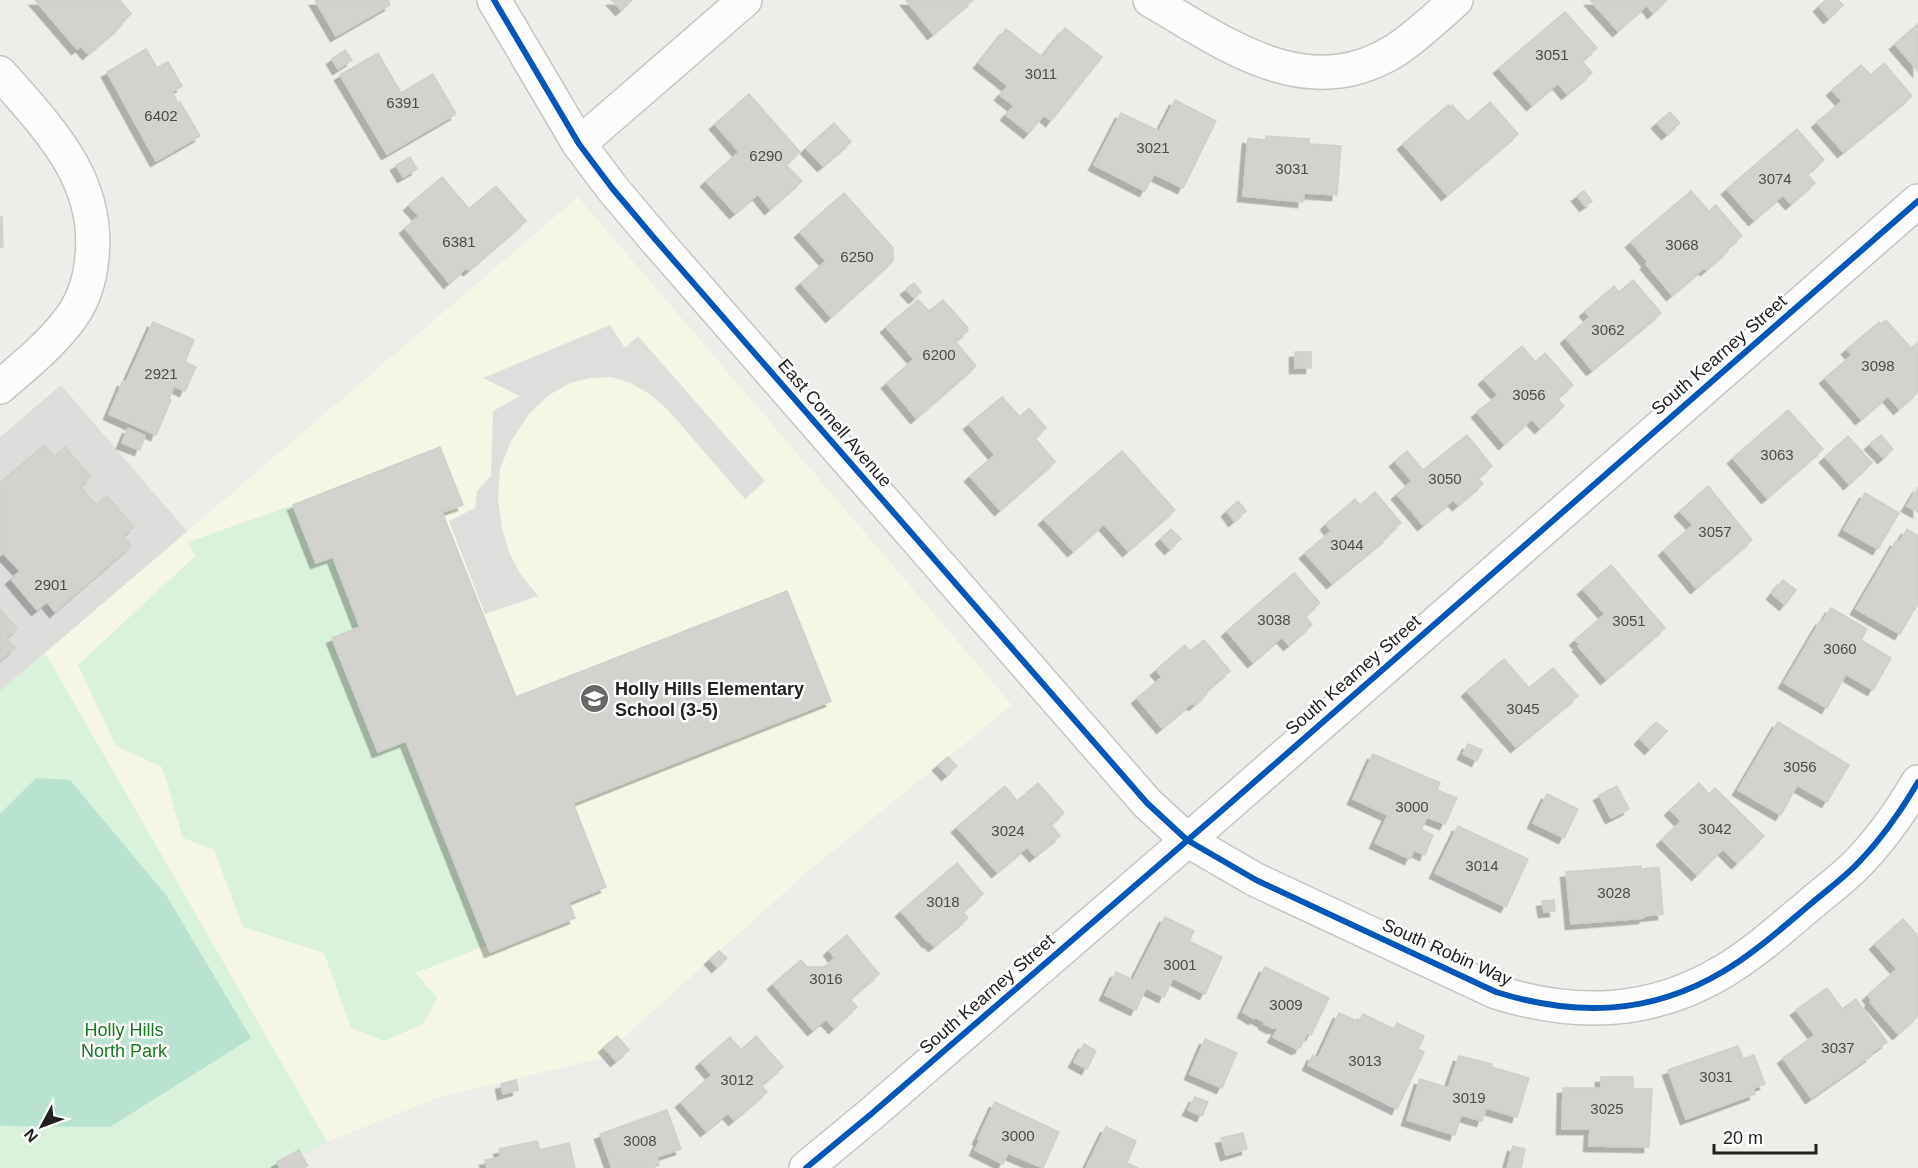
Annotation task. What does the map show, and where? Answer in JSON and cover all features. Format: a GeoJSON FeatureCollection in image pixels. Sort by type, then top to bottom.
{"type":"FeatureCollection","features":[{"type":"Feature","properties":{"kind":"street","name":"East Cornell Avenue"},"geometry":{"type":"LineString","coordinates":[[494,0],[579,144],[612,188],[1116,768],[1147,803],[1187,840]]}},
{"type":"Feature","properties":{"kind":"street"},"geometry":{"type":"LineString","coordinates":[[579,144],[744,0]]}},
{"type":"Feature","properties":{"kind":"street"},"geometry":{"type":"LineString","coordinates":[[1150,0],[1243,54],[1270,65],[1301,72],[1337,72],[1368,64],[1396,50],[1456,0]]}},
{"type":"Feature","properties":{"kind":"street"},"geometry":{"type":"LineString","coordinates":[[0,72],[65,151],[82,183],[92,214],[93,247],[90,277],[82,299],[68,323],[38,354],[0,387]]}},
{"type":"Feature","properties":{"kind":"street","name":"South Kearney Street"},"geometry":{"type":"LineString","coordinates":[[806,1168],[870,1115],[1916,206]]}},
{"type":"Feature","properties":{"kind":"street","name":"South Robin Way"},"geometry":{"type":"LineString","coordinates":[[1187,840],[1256,880],[1496,992],[1525,1001],[1561,1008],[1593,1009],[1642,1004],[1686,991],[1725,971],[1767,941],[1858,864],[1883,836],[1918,782]]}},
{"type":"Feature","properties":{"kind":"shaded area"},"geometry":{"type":"Polygon","coordinates":[[[578,197],[1012,705],[807,872],[601,1058],[437,1098],[327,1142],[45,653],[578,197]]]}},
{"type":"Feature","properties":{"kind":"shaded area"},"geometry":{"type":"Polygon","coordinates":[[[610,325],[625,348],[638,336],[765,481],[745,499],[668,410],[650,394],[630,383],[612,377],[590,378],[570,383],[549,395],[529,414],[511,441],[500,469],[498,498],[502,528],[509,552],[521,575],[538,596],[485,614],[449,521],[475,508],[477,491],[491,476],[493,411],[520,396],[483,378],[610,325]]]}},
{"type":"Feature","properties":{"kind":"shaded area"},"geometry":{"type":"Polygon","coordinates":[[[61,385],[191,536],[160,555],[0,691],[0,437],[61,385]]]}},
{"type":"Feature","properties":{"kind":"green space"},"geometry":{"type":"Polygon","coordinates":[[[293,505],[316,563],[333,557],[360,627],[332,638],[378,752],[406,741],[487,945],[416,973],[437,998],[423,1024],[384,1041],[351,1028],[324,953],[243,927],[214,850],[183,838],[162,767],[116,746],[78,665],[195,556],[188,542],[293,505]]]}},
{"type":"Feature","properties":{"kind":"green space","name":"Holly Hills North Park"},"geometry":{"type":"Polygon","coordinates":[[[45,653],[327,1142],[278,1168],[0,1168],[0,691],[45,653]]]}},
{"type":"Feature","properties":{"kind":"green space","name":"Holly Hills North Park"},"geometry":{"type":"Polygon","coordinates":[[[36,778],[70,780],[166,895],[251,1038],[110,1127],[0,1126],[0,814],[36,778]]]}},
{"type":"Feature","properties":{"kind":"building"},"geometry":{"type":"Polygon","coordinates":[[[35,0],[120,0],[131,14],[121,23],[122,25],[88,54],[81,46],[77,49],[35,0]]]}},
{"type":"Feature","properties":{"kind":"building"},"geometry":{"type":"Polygon","coordinates":[[[315,0],[388,0],[390,5],[336,36],[315,0]]]}},
{"type":"Feature","properties":{"kind":"building"},"geometry":{"type":"Polygon","coordinates":[[[612,0],[632,0],[621,10],[612,0]]]}},
{"type":"Feature","properties":{"kind":"building"},"geometry":{"type":"Polygon","coordinates":[[[906,0],[973,0],[933,34],[906,0]]]}},
{"type":"Feature","properties":{"kind":"building"},"geometry":{"type":"Polygon","coordinates":[[[1590,0],[1667,0],[1653,13],[1647,5],[1618,31],[1590,0]]]}},
{"type":"Feature","properties":{"kind":"building"},"geometry":{"type":"Polygon","coordinates":[[[1826,0],[1838,0],[1843,5],[1829,18],[1819,6],[1826,0]]]}},
{"type":"Feature","properties":{"kind":"building"},"geometry":{"type":"Polygon","coordinates":[[[1565,12],[1597,48],[1582,61],[1592,73],[1567,94],[1558,83],[1532,105],[1499,68],[1565,12]]]}},
{"type":"Feature","properties":{"kind":"building"},"geometry":{"type":"Polygon","coordinates":[[[1918,24],[1918,71],[1895,44],[1918,24]]]}},
{"type":"Feature","properties":{"kind":"building"},"geometry":{"type":"Polygon","coordinates":[[[1065,28],[1102,57],[1051,121],[1044,115],[1029,133],[1006,115],[1014,106],[1000,95],[1008,86],[979,63],[1006,29],[1042,57],[1065,28]]]}},
{"type":"Feature","properties":{"kind":"building"},"geometry":{"type":"Polygon","coordinates":[[[146,49],[157,68],[168,62],[182,86],[172,92],[200,136],[156,161],[107,72],[146,49]]]}},
{"type":"Feature","properties":{"kind":"building"},"geometry":{"type":"Polygon","coordinates":[[[345,50],[352,60],[338,69],[332,59],[345,50]]]}},
{"type":"Feature","properties":{"kind":"building"},"geometry":{"type":"Polygon","coordinates":[[[378,53],[401,93],[433,74],[456,114],[387,154],[340,75],[378,53]]]}},
{"type":"Feature","properties":{"kind":"building"},"geometry":{"type":"Polygon","coordinates":[[[1884,63],[1912,96],[1843,152],[1817,122],[1842,101],[1832,90],[1861,65],[1871,75],[1884,63]]]}},
{"type":"Feature","properties":{"kind":"building"},"geometry":{"type":"Polygon","coordinates":[[[749,94],[800,152],[786,165],[802,181],[770,209],[758,194],[735,213],[706,181],[739,152],[715,124],[749,94]]]}},
{"type":"Feature","properties":{"kind":"building"},"geometry":{"type":"Polygon","coordinates":[[[1175,100],[1216,121],[1183,188],[1154,174],[1145,191],[1094,165],[1121,113],[1159,131],[1175,100]]]}},
{"type":"Feature","properties":{"kind":"building"},"geometry":{"type":"Polygon","coordinates":[[[1490,102],[1518,134],[1447,195],[1403,144],[1448,105],[1450,107],[1452,105],[1468,122],[1490,102]]]}},
{"type":"Feature","properties":{"kind":"building"},"geometry":{"type":"Polygon","coordinates":[[[1670,112],[1680,123],[1667,134],[1657,123],[1670,112]]]}},
{"type":"Feature","properties":{"kind":"building"},"geometry":{"type":"Polygon","coordinates":[[[834,123],[851,142],[823,166],[806,148],[834,123]]]}},
{"type":"Feature","properties":{"kind":"building"},"geometry":{"type":"Polygon","coordinates":[[[1797,129],[1824,160],[1807,174],[1815,183],[1791,204],[1783,195],[1754,220],[1727,189],[1797,129]]]}},
{"type":"Feature","properties":{"kind":"building"},"geometry":{"type":"Polygon","coordinates":[[[1266,136],[1309,139],[1309,144],[1341,146],[1337,195],[1304,193],[1303,202],[1243,196],[1248,138],[1266,140],[1266,136]]]}},
{"type":"Feature","properties":{"kind":"building"},"geometry":{"type":"Polygon","coordinates":[[[410,157],[417,169],[403,177],[396,165],[410,157]]]}},
{"type":"Feature","properties":{"kind":"building"},"geometry":{"type":"Polygon","coordinates":[[[442,177],[469,209],[496,186],[526,221],[469,270],[466,268],[449,283],[405,228],[419,216],[409,205],[442,177]]]}},
{"type":"Feature","properties":{"kind":"building"},"geometry":{"type":"Polygon","coordinates":[[[1584,191],[1592,201],[1585,206],[1577,196],[1584,191]]]}},
{"type":"Feature","properties":{"kind":"building"},"geometry":{"type":"Polygon","coordinates":[[[1691,191],[1709,211],[1716,205],[1742,236],[1706,270],[1704,268],[1672,295],[1631,242],[1691,191]]]}},
{"type":"Feature","properties":{"kind":"building"},"geometry":{"type":"Polygon","coordinates":[[[844,193],[893,248],[893,261],[831,317],[801,283],[826,261],[800,232],[844,193]]]}},
{"type":"Feature","properties":{"kind":"building"},"geometry":{"type":"Polygon","coordinates":[[[0,217],[2,217],[3,247],[0,247],[0,217]]]}},
{"type":"Feature","properties":{"kind":"building"},"geometry":{"type":"Polygon","coordinates":[[[1633,280],[1661,313],[1592,370],[1566,338],[1590,317],[1585,311],[1614,286],[1619,292],[1633,280]]]}},
{"type":"Feature","properties":{"kind":"building"},"geometry":{"type":"Polygon","coordinates":[[[914,283],[921,292],[914,298],[906,289],[914,283]]]}},
{"type":"Feature","properties":{"kind":"building"},"geometry":{"type":"Polygon","coordinates":[[[918,300],[929,311],[943,300],[968,328],[966,329],[968,331],[955,341],[976,366],[916,418],[887,383],[914,359],[886,327],[918,300]]]}},
{"type":"Feature","properties":{"kind":"building"},"geometry":{"type":"Polygon","coordinates":[[[1886,320],[1911,348],[1918,342],[1918,392],[1899,409],[1888,396],[1861,419],[1825,378],[1852,355],[1847,349],[1879,322],[1881,324],[1886,320]]]}},
{"type":"Feature","properties":{"kind":"building"},"geometry":{"type":"Polygon","coordinates":[[[153,322],[194,340],[185,362],[196,367],[185,391],[174,386],[169,399],[171,400],[156,435],[109,414],[153,322]]]}},
{"type":"Feature","properties":{"kind":"building"},"geometry":{"type":"Polygon","coordinates":[[[1522,346],[1535,362],[1545,353],[1573,385],[1557,398],[1564,406],[1540,428],[1532,419],[1504,444],[1477,412],[1498,395],[1484,379],[1522,346]]]}},
{"type":"Feature","properties":{"kind":"building"},"geometry":{"type":"Polygon","coordinates":[[[1295,352],[1311,352],[1311,368],[1295,368],[1295,352]]]}},
{"type":"Feature","properties":{"kind":"building"},"geometry":{"type":"Polygon","coordinates":[[[1002,397],[1020,417],[1029,408],[1046,428],[1035,438],[1055,462],[1000,510],[970,476],[995,455],[969,424],[1002,397]]]}},
{"type":"Feature","properties":{"kind":"building"},"geometry":{"type":"Polygon","coordinates":[[[1788,410],[1823,449],[1767,498],[1733,458],[1788,410]]]}},
{"type":"Feature","properties":{"kind":"building"},"geometry":{"type":"Polygon","coordinates":[[[128,428],[145,436],[140,450],[122,443],[128,428]]]}},
{"type":"Feature","properties":{"kind":"building"},"geometry":{"type":"Polygon","coordinates":[[[1467,435],[1492,466],[1478,478],[1483,484],[1458,505],[1453,500],[1423,525],[1397,494],[1412,481],[1395,461],[1407,451],[1423,470],[1467,435]]]}},
{"type":"Feature","properties":{"kind":"building"},"geometry":{"type":"Polygon","coordinates":[[[1881,435],[1893,449],[1883,458],[1870,444],[1881,435]]]}},
{"type":"Feature","properties":{"kind":"building"},"geometry":{"type":"Polygon","coordinates":[[[1848,436],[1872,463],[1849,484],[1825,457],[1848,436]]]}},
{"type":"Feature","properties":{"kind":"building"},"geometry":{"type":"Polygon","coordinates":[[[44,445],[54,456],[65,447],[91,477],[80,486],[96,505],[107,496],[134,527],[123,536],[131,546],[55,612],[47,602],[37,610],[11,579],[20,571],[3,553],[0,556],[0,483],[44,445]]]}},
{"type":"Feature","properties":{"kind":"building","name":"Holly Hills Elementary School (3-5)"},"geometry":{"type":"Polygon","coordinates":[[[440,447],[463,505],[442,512],[516,697],[787,591],[831,701],[573,803],[606,887],[569,902],[575,918],[490,952],[406,741],[378,752],[332,638],[360,627],[333,557],[316,563],[293,505],[440,447]]]}},
{"type":"Feature","properties":{"kind":"building"},"geometry":{"type":"Polygon","coordinates":[[[1122,451],[1175,510],[1128,551],[1104,524],[1073,551],[1044,519],[1122,451]]]}},
{"type":"Feature","properties":{"kind":"building"},"geometry":{"type":"Polygon","coordinates":[[[1708,486],[1752,540],[1696,588],[1664,550],[1693,525],[1680,511],[1708,486]]]}},
{"type":"Feature","properties":{"kind":"building"},"geometry":{"type":"Polygon","coordinates":[[[1918,488],[1918,512],[1907,506],[1918,488]]]}},
{"type":"Feature","properties":{"kind":"building"},"geometry":{"type":"Polygon","coordinates":[[[1375,492],[1401,523],[1386,536],[1388,537],[1332,583],[1305,553],[1331,531],[1326,524],[1355,499],[1360,505],[1375,492]]]}},
{"type":"Feature","properties":{"kind":"building"},"geometry":{"type":"Polygon","coordinates":[[[1865,493],[1899,513],[1878,549],[1844,530],[1865,493]]]}},
{"type":"Feature","properties":{"kind":"building"},"geometry":{"type":"Polygon","coordinates":[[[1238,501],[1246,511],[1234,521],[1227,511],[1238,501]]]}},
{"type":"Feature","properties":{"kind":"building"},"geometry":{"type":"Polygon","coordinates":[[[1171,529],[1181,539],[1170,549],[1161,539],[1171,529]]]}},
{"type":"Feature","properties":{"kind":"building"},"geometry":{"type":"Polygon","coordinates":[[[1907,529],[1918,536],[1918,603],[1900,634],[1856,609],[1896,541],[1899,542],[1907,529]]]}},
{"type":"Feature","properties":{"kind":"building"},"geometry":{"type":"Polygon","coordinates":[[[1611,565],[1665,628],[1606,679],[1575,640],[1605,614],[1583,589],[1611,565]]]}},
{"type":"Feature","properties":{"kind":"building"},"geometry":{"type":"Polygon","coordinates":[[[1294,573],[1320,603],[1305,616],[1312,625],[1289,645],[1282,637],[1253,662],[1227,631],[1294,573]]]}},
{"type":"Feature","properties":{"kind":"building"},"geometry":{"type":"Polygon","coordinates":[[[1783,580],[1796,590],[1785,605],[1772,594],[1783,580]]]}},
{"type":"Feature","properties":{"kind":"building"},"geometry":{"type":"Polygon","coordinates":[[[1831,608],[1867,629],[1861,640],[1891,658],[1873,690],[1846,674],[1827,708],[1784,683],[1821,620],[1823,621],[1831,608]]]}},
{"type":"Feature","properties":{"kind":"building"},"geometry":{"type":"Polygon","coordinates":[[[0,609],[17,629],[6,638],[15,648],[0,660],[0,609]]]}},
{"type":"Feature","properties":{"kind":"building"},"geometry":{"type":"Polygon","coordinates":[[[1204,640],[1230,671],[1205,692],[1207,694],[1194,705],[1192,703],[1162,728],[1137,698],[1162,677],[1156,670],[1185,645],[1190,651],[1204,640]]]}},
{"type":"Feature","properties":{"kind":"building"},"geometry":{"type":"Polygon","coordinates":[[[1504,659],[1529,688],[1553,668],[1578,696],[1516,747],[1467,691],[1504,659]]]}},
{"type":"Feature","properties":{"kind":"building"},"geometry":{"type":"Polygon","coordinates":[[[1656,722],[1667,731],[1650,749],[1640,739],[1656,722]]]}},
{"type":"Feature","properties":{"kind":"building"},"geometry":{"type":"Polygon","coordinates":[[[1778,722],[1849,765],[1827,802],[1797,785],[1781,815],[1738,790],[1778,722]]]}},
{"type":"Feature","properties":{"kind":"building"},"geometry":{"type":"Polygon","coordinates":[[[1468,744],[1482,750],[1477,761],[1463,754],[1468,744]]]}},
{"type":"Feature","properties":{"kind":"building"},"geometry":{"type":"Polygon","coordinates":[[[1373,754],[1440,783],[1437,790],[1457,798],[1445,824],[1427,817],[1421,830],[1433,835],[1425,855],[1414,850],[1410,859],[1375,843],[1388,815],[1353,799],[1373,754]]]}},
{"type":"Feature","properties":{"kind":"building"},"geometry":{"type":"Polygon","coordinates":[[[948,757],[957,766],[947,775],[938,765],[948,757]]]}},
{"type":"Feature","properties":{"kind":"building"},"geometry":{"type":"Polygon","coordinates":[[[1038,783],[1064,813],[1051,825],[1060,836],[1035,856],[1027,847],[997,872],[957,827],[1005,786],[1017,801],[1038,783]]]}},
{"type":"Feature","properties":{"kind":"building"},"geometry":{"type":"Polygon","coordinates":[[[1699,783],[1709,794],[1715,788],[1764,836],[1737,863],[1723,849],[1697,875],[1662,840],[1681,821],[1670,810],[1699,783]]]}},
{"type":"Feature","properties":{"kind":"building"},"geometry":{"type":"Polygon","coordinates":[[[1617,786],[1629,809],[1611,818],[1599,795],[1617,786]]]}},
{"type":"Feature","properties":{"kind":"building"},"geometry":{"type":"Polygon","coordinates":[[[1547,794],[1578,809],[1564,838],[1533,823],[1547,794]]]}},
{"type":"Feature","properties":{"kind":"building"},"geometry":{"type":"Polygon","coordinates":[[[1458,826],[1528,859],[1506,907],[1435,873],[1458,826]]]}},
{"type":"Feature","properties":{"kind":"building"},"geometry":{"type":"Polygon","coordinates":[[[957,863],[983,894],[963,912],[968,918],[934,946],[901,911],[957,863]]]}},
{"type":"Feature","properties":{"kind":"building"},"geometry":{"type":"Polygon","coordinates":[[[1641,866],[1641,869],[1659,867],[1663,914],[1644,916],[1644,918],[1571,924],[1566,872],[1641,866]]]}},
{"type":"Feature","properties":{"kind":"building"},"geometry":{"type":"Polygon","coordinates":[[[1554,900],[1555,911],[1544,912],[1542,901],[1554,900]]]}},
{"type":"Feature","properties":{"kind":"building"},"geometry":{"type":"Polygon","coordinates":[[[1165,917],[1194,931],[1189,941],[1222,957],[1205,994],[1173,978],[1164,997],[1146,988],[1136,1010],[1105,995],[1116,972],[1133,980],[1165,917]]]}},
{"type":"Feature","properties":{"kind":"building"},"geometry":{"type":"Polygon","coordinates":[[[1903,919],[1918,936],[1918,1016],[1898,1034],[1870,1002],[1872,1000],[1868,995],[1897,969],[1875,944],[1903,919]]]}},
{"type":"Feature","properties":{"kind":"building"},"geometry":{"type":"Polygon","coordinates":[[[847,935],[879,974],[850,999],[857,1007],[834,1028],[826,1019],[813,1030],[773,984],[801,960],[807,967],[824,967],[835,958],[829,950],[847,935]]]}},
{"type":"Feature","properties":{"kind":"building"},"geometry":{"type":"Polygon","coordinates":[[[719,951],[727,958],[717,967],[710,959],[719,951]]]}},
{"type":"Feature","properties":{"kind":"building"},"geometry":{"type":"Polygon","coordinates":[[[1265,967],[1329,998],[1311,1035],[1307,1033],[1300,1048],[1297,1049],[1273,1037],[1278,1029],[1243,1012],[1265,967]]]}},
{"type":"Feature","properties":{"kind":"building"},"geometry":{"type":"Polygon","coordinates":[[[1827,988],[1842,1009],[1856,999],[1887,1042],[1811,1098],[1783,1058],[1815,1035],[1796,1010],[1827,988]]]}},
{"type":"Feature","properties":{"kind":"building"},"geometry":{"type":"Polygon","coordinates":[[[1339,1013],[1359,1022],[1363,1014],[1394,1029],[1397,1023],[1424,1036],[1418,1049],[1424,1052],[1397,1109],[1308,1065],[1313,1055],[1318,1058],[1339,1013]]]}},
{"type":"Feature","properties":{"kind":"building"},"geometry":{"type":"Polygon","coordinates":[[[617,1036],[629,1050],[616,1061],[604,1047],[617,1036]]]}},
{"type":"Feature","properties":{"kind":"building"},"geometry":{"type":"Polygon","coordinates":[[[756,1036],[783,1067],[761,1085],[767,1092],[734,1120],[728,1113],[706,1131],[681,1102],[712,1075],[701,1062],[730,1037],[741,1050],[756,1036]]]}},
{"type":"Feature","properties":{"kind":"building"},"geometry":{"type":"Polygon","coordinates":[[[1205,1039],[1237,1053],[1222,1088],[1190,1074],[1205,1039]]]}},
{"type":"Feature","properties":{"kind":"building"},"geometry":{"type":"Polygon","coordinates":[[[1084,1044],[1096,1051],[1087,1069],[1074,1062],[1084,1044]]]}},
{"type":"Feature","properties":{"kind":"building"},"geometry":{"type":"Polygon","coordinates":[[[1738,1046],[1743,1059],[1754,1055],[1765,1084],[1753,1088],[1755,1094],[1686,1119],[1668,1070],[1738,1046]]]}},
{"type":"Feature","properties":{"kind":"building"},"geometry":{"type":"Polygon","coordinates":[[[1459,1056],[1492,1064],[1491,1067],[1529,1078],[1517,1117],[1486,1108],[1482,1121],[1461,1115],[1455,1135],[1407,1120],[1420,1079],[1448,1088],[1459,1056]]]}},
{"type":"Feature","properties":{"kind":"building"},"geometry":{"type":"Polygon","coordinates":[[[1601,1077],[1633,1077],[1633,1089],[1652,1089],[1649,1147],[1589,1146],[1590,1129],[1562,1129],[1563,1088],[1601,1088],[1601,1077]]]}},
{"type":"Feature","properties":{"kind":"building"},"geometry":{"type":"Polygon","coordinates":[[[516,1080],[518,1090],[503,1094],[501,1084],[516,1080]]]}},
{"type":"Feature","properties":{"kind":"building"},"geometry":{"type":"Polygon","coordinates":[[[1195,1097],[1208,1102],[1202,1116],[1188,1110],[1195,1097]]]}},
{"type":"Feature","properties":{"kind":"building"},"geometry":{"type":"Polygon","coordinates":[[[995,1102],[1059,1132],[1043,1168],[1008,1153],[1003,1164],[975,1150],[995,1102]]]}},
{"type":"Feature","properties":{"kind":"building"},"geometry":{"type":"Polygon","coordinates":[[[667,1110],[681,1149],[657,1157],[659,1165],[652,1168],[612,1168],[600,1134],[667,1110]]]}},
{"type":"Feature","properties":{"kind":"building"},"geometry":{"type":"Polygon","coordinates":[[[1106,1127],[1136,1141],[1127,1163],[1138,1168],[1086,1168],[1106,1127]]]}},
{"type":"Feature","properties":{"kind":"building"},"geometry":{"type":"Polygon","coordinates":[[[1243,1133],[1247,1149],[1226,1155],[1221,1138],[1243,1133]]]}},
{"type":"Feature","properties":{"kind":"building"},"geometry":{"type":"Polygon","coordinates":[[[537,1141],[540,1150],[569,1143],[575,1168],[487,1168],[485,1160],[501,1157],[499,1149],[537,1141]]]}},
{"type":"Feature","properties":{"kind":"building"},"geometry":{"type":"Polygon","coordinates":[[[1513,1146],[1525,1149],[1521,1168],[1507,1168],[1513,1146]]]}},
{"type":"Feature","properties":{"kind":"building"},"geometry":{"type":"Polygon","coordinates":[[[299,1150],[308,1166],[280,1168],[277,1162],[299,1150]]]}},
{"type":"Feature","properties":{"kind":"cycle path"},"geometry":{"type":"LineString","coordinates":[[494,0],[579,144],[655,239],[1147,803],[1187,840],[1256,880],[1496,992],[1526,1000],[1584,1008],[1641,1004],[1697,986],[1735,964],[1767,941],[1859,862],[1891,824],[1918,782]]}},
{"type":"Feature","properties":{"kind":"cycle path"},"geometry":{"type":"LineString","coordinates":[[806,1168],[1219,813],[1918,201]]}},
{"type":"Feature","properties":{"kind":"place","name":"Holly Hills Elementary School (3-5)"},"geometry":{"type":"Point","coordinates":[594,699]}}]}
